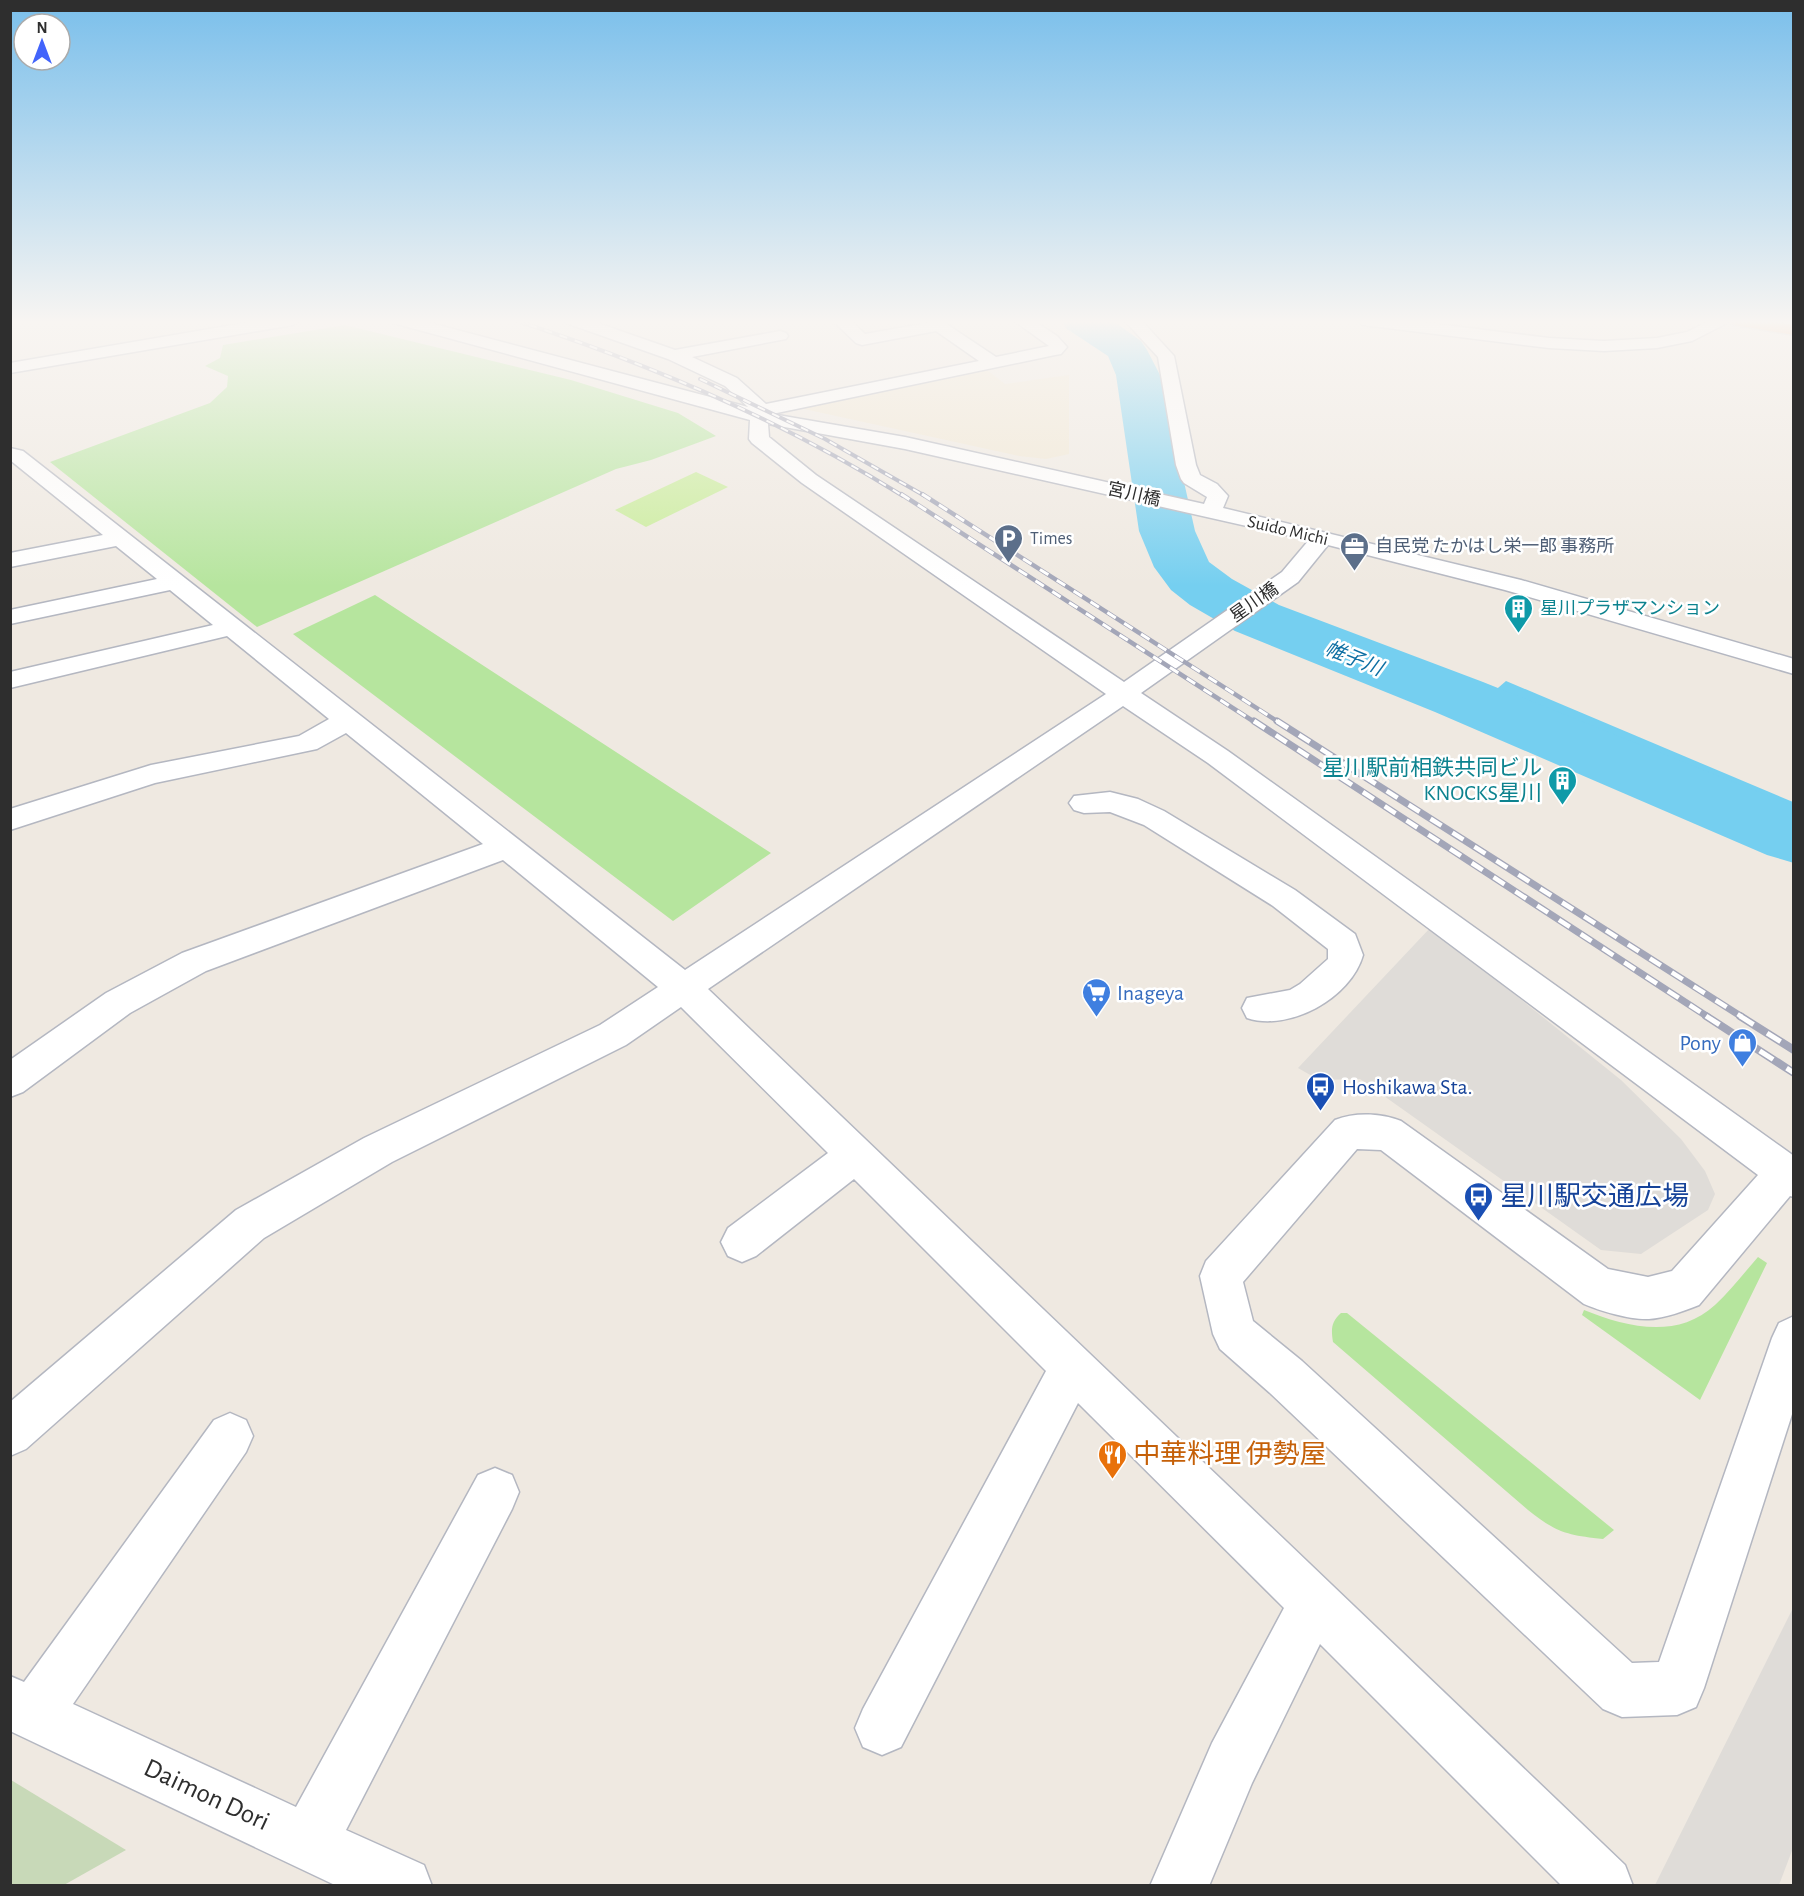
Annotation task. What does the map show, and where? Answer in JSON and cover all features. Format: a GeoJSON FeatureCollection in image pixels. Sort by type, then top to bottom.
{"type":"FeatureCollection","features":[{"type":"Feature","properties":{"kind":"street"},"geometry":{"type":"LineString","coordinates":[[736,408],[761,413],[781,408]]}},
{"type":"Feature","properties":{"kind":"street"},"geometry":{"type":"LineString","coordinates":[[757,408],[761,413],[759,439],[809,479],[1218,757],[1789,1176],[1684,1290],[1648,1298],[1599,1289],[1388,1133],[1348,1132],[1221,1276],[1235,1334],[1286,1377],[1622,1689],[1677,1688],[1794,1338]]}},
{"type":"Feature","properties":{"kind":"street"},"geometry":{"type":"LineString","coordinates":[[1176,408],[1186,465],[1191,479],[1210,488],[1218,496],[1205,511]]}},
{"type":"Feature","properties":{"kind":"street","name":"宮川橋"},"geometry":{"type":"LineString","coordinates":[[761,413],[1205,511]]}},
{"type":"Feature","properties":{"kind":"street"},"geometry":{"type":"LineString","coordinates":[[10,454],[16,454],[685,989],[1604,1886]]}},
{"type":"Feature","properties":{"kind":"street","name":"Suido Michi"},"geometry":{"type":"LineString","coordinates":[[1205,511],[1323,537],[1513,585],[1794,667]]}},
{"type":"Feature","properties":{"kind":"street","name":"星川橋"},"geometry":{"type":"LineString","coordinates":[[10,1433],[250,1224],[378,1150],[613,1035],[685,989],[1123,694],[1290,577],[1323,537]]}},
{"type":"Feature","properties":{"kind":"street"},"geometry":{"type":"LineString","coordinates":[[10,560],[121,538]]}},
{"type":"Feature","properties":{"kind":"street"},"geometry":{"type":"LineString","coordinates":[[10,617],[175,582]]}},
{"type":"Feature","properties":{"kind":"street"},"geometry":{"type":"LineString","coordinates":[[10,680],[244,637]]}},
{"type":"Feature","properties":{"kind":"street"},"geometry":{"type":"LineString","coordinates":[[10,820],[152,774],[307,743],[349,720]]}},
{"type":"Feature","properties":{"kind":"street"},"geometry":{"type":"LineString","coordinates":[[1084,803],[1110,802],[1128,806],[1154,818],[1284,898],[1343,943],[1346,955],[1343,966],[1312,994],[1296,1003],[1259,1008]]}},
{"type":"Feature","properties":{"kind":"street"},"geometry":{"type":"LineString","coordinates":[[10,1080],[118,1003],[194,962],[507,847]]}},
{"type":"Feature","properties":{"kind":"street"},"geometry":{"type":"LineString","coordinates":[[742,1242],[855,1155]]}},
{"type":"Feature","properties":{"kind":"street"},"geometry":{"type":"LineString","coordinates":[[882,1728],[1073,1367]]}},
{"type":"Feature","properties":{"kind":"street"},"geometry":{"type":"LineString","coordinates":[[22,1709],[230,1436]]}},
{"type":"Feature","properties":{"kind":"street"},"geometry":{"type":"LineString","coordinates":[[309,1841],[495,1492]]}},
{"type":"Feature","properties":{"kind":"street"},"geometry":{"type":"LineString","coordinates":[[1179,1886],[1232,1763],[1314,1602]]}},
{"type":"Feature","properties":{"kind":"street","name":"Daimon Dori"},"geometry":{"type":"LineString","coordinates":[[22,1709],[403,1886]]}},
{"type":"Feature","properties":{"kind":"shaded area"},"geometry":{"type":"Polygon","coordinates":[[[802,408],[1069,408],[1069,454],[1046,459],[1019,456],[802,408]]]}},
{"type":"Feature","properties":{"kind":"shaded area"},"geometry":{"type":"Polygon","coordinates":[[[1431,927],[1621,1080],[1681,1139],[1705,1171],[1715,1194],[1708,1210],[1641,1254],[1601,1250],[1360,1079],[1319,1080],[1298,1068],[1431,927]]]}},
{"type":"Feature","properties":{"kind":"shaded area"},"geometry":{"type":"Polygon","coordinates":[[[1793,1608],[1793,1848],[1779,1885],[1655,1885],[1793,1608]]]}},
{"type":"Feature","properties":{"kind":"green space"},"geometry":{"type":"Polygon","coordinates":[[[195,408],[663,408],[678,413],[716,436],[651,460],[616,469],[257,627],[50,462],[195,408]]]}},
{"type":"Feature","properties":{"kind":"green space"},"geometry":{"type":"Polygon","coordinates":[[[696,472],[728,487],[646,527],[615,510],[696,472]]]}},
{"type":"Feature","properties":{"kind":"green space"},"geometry":{"type":"Polygon","coordinates":[[[375,595],[771,853],[673,921],[293,634],[375,595]]]}},
{"type":"Feature","properties":{"kind":"green space"},"geometry":{"type":"Polygon","coordinates":[[[1758,1257],[1767,1263],[1700,1400],[1582,1315],[1584,1310],[1617,1321],[1651,1327],[1684,1323],[1700,1316],[1715,1305],[1758,1257]]]}},
{"type":"Feature","properties":{"kind":"green space"},"geometry":{"type":"Polygon","coordinates":[[[1341,1313],[1347,1313],[1614,1530],[1603,1539],[1571,1534],[1547,1524],[1528,1510],[1333,1342],[1332,1326],[1341,1313]]]}},
{"type":"Feature","properties":{"kind":"green space"},"geometry":{"type":"Polygon","coordinates":[[[11,1780],[126,1850],[64,1885],[11,1885],[11,1780]]]}},
{"type":"Feature","properties":{"kind":"water"},"geometry":{"type":"Polygon","coordinates":[[[1506,681],[1793,802],[1793,857],[1469,713],[1506,681]]]}},
{"type":"Feature","properties":{"kind":"waterway","name":"帷子川"},"geometry":{"type":"LineString","coordinates":[[1144,408],[1167,531],[1183,567],[1192,578],[1211,592],[1257,618],[1459,697],[1794,836]]}},
{"type":"Feature","properties":{"kind":"railway"},"geometry":{"type":"LineString","coordinates":[[740,408],[857,468],[903,496]]}},
{"type":"Feature","properties":{"kind":"railway"},"geometry":{"type":"LineString","coordinates":[[761,408],[825,439],[925,496]]}},
{"type":"Feature","properties":{"kind":"railway"},"geometry":{"type":"LineString","coordinates":[[901,494],[1256,723]]}},
{"type":"Feature","properties":{"kind":"railway"},"geometry":{"type":"LineString","coordinates":[[922,494],[1280,723]]}},
{"type":"Feature","properties":{"kind":"railway"},"geometry":{"type":"LineString","coordinates":[[1254,721],[1708,1017]]}},
{"type":"Feature","properties":{"kind":"railway"},"geometry":{"type":"LineString","coordinates":[[1277,721],[1742,1017]]}},
{"type":"Feature","properties":{"kind":"railway"},"geometry":{"type":"LineString","coordinates":[[1706,1016],[1794,1073]]}},
{"type":"Feature","properties":{"kind":"railway"},"geometry":{"type":"LineString","coordinates":[[1740,1016],[1794,1050]]}},
{"type":"Feature","properties":{"kind":"place","name":"Times"},"geometry":{"type":"Point","coordinates":[1009,564]}},
{"type":"Feature","properties":{"kind":"place","name":"自民党 たかはし栄一郎 事務所"},"geometry":{"type":"Point","coordinates":[1354,572]}},
{"type":"Feature","properties":{"kind":"place","name":"星川プラザマンション"},"geometry":{"type":"Point","coordinates":[1519,634]}},
{"type":"Feature","properties":{"kind":"place","name":"星川駅前相鉄共同ビル KNOCKS星川"},"geometry":{"type":"Point","coordinates":[1563,806]}},
{"type":"Feature","properties":{"kind":"place","name":"Inageya"},"geometry":{"type":"Point","coordinates":[1096,1018]}},
{"type":"Feature","properties":{"kind":"place","name":"Pony"},"geometry":{"type":"Point","coordinates":[1742,1068]}},
{"type":"Feature","properties":{"kind":"place","name":"Hoshikawa Sta."},"geometry":{"type":"Point","coordinates":[1321,1112]}},
{"type":"Feature","properties":{"kind":"place","name":"星川駅交通広場"},"geometry":{"type":"Point","coordinates":[1479,1222]}},
{"type":"Feature","properties":{"kind":"place","name":"中華料理 伊勢屋"},"geometry":{"type":"Point","coordinates":[1112,1480]}}]}
